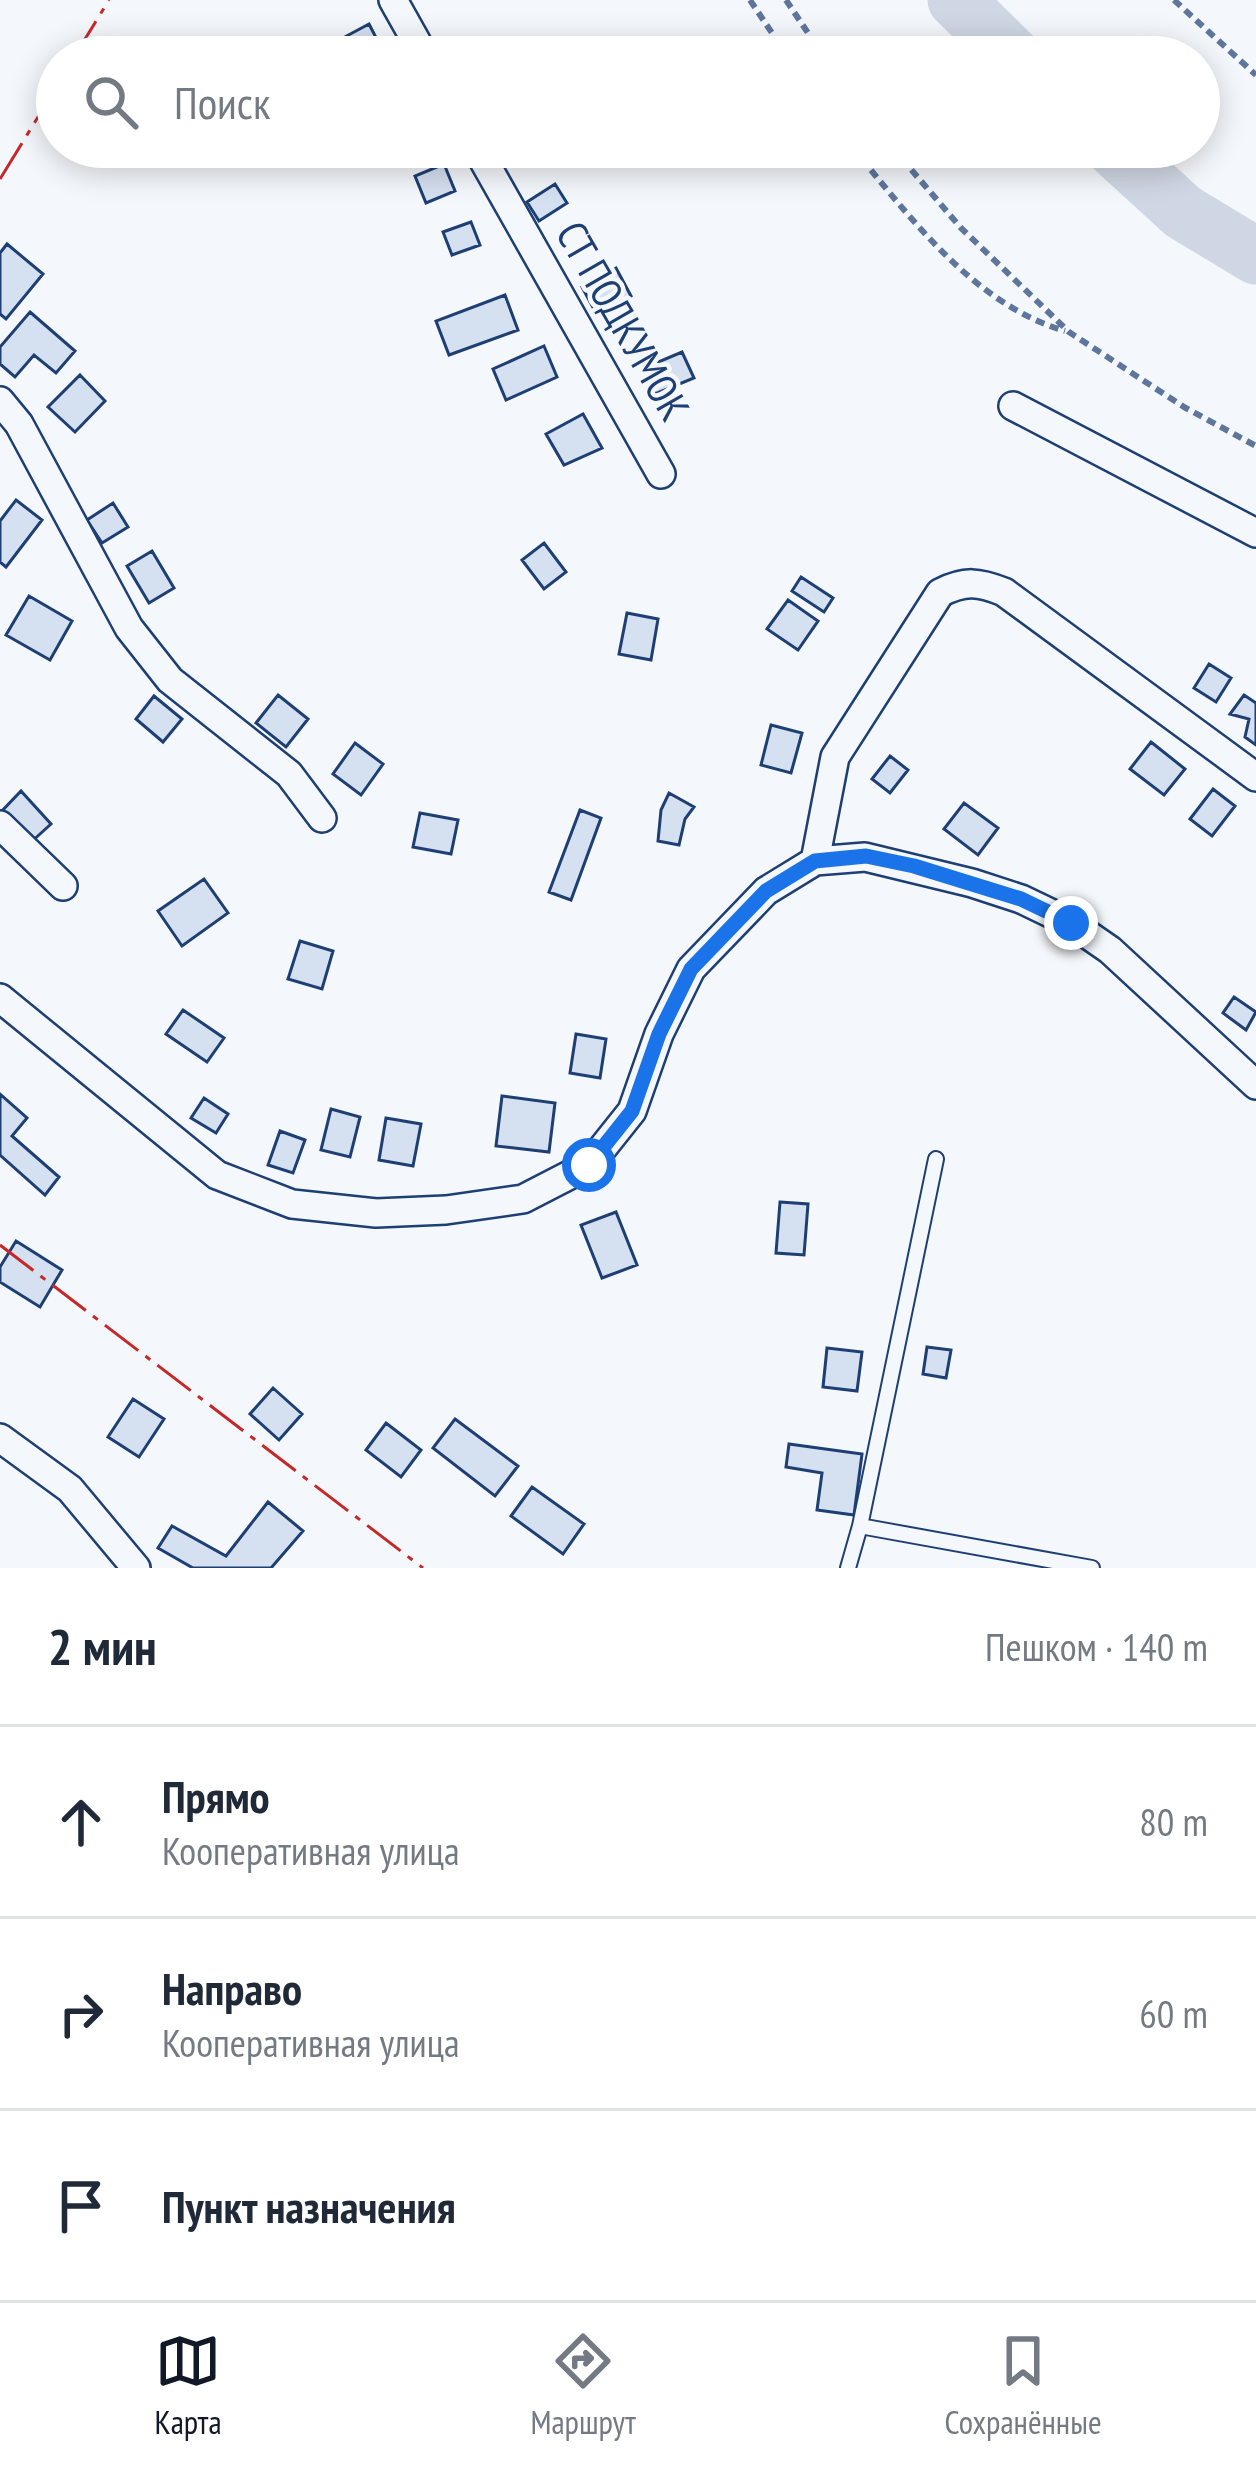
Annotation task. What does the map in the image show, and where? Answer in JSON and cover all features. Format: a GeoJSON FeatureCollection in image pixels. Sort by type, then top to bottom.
{"type":"FeatureCollection","features":[{"type":"Feature","properties":{"kind":"street"},"geometry":{"type":"LineString","coordinates":[[393,0],[413,36]]}},
{"type":"Feature","properties":{"kind":"street","name":"СТ ПОДКУМОК"},"geometry":{"type":"LineString","coordinates":[[488,168],[661,474]]}},
{"type":"Feature","properties":{"kind":"street"},"geometry":{"type":"LineString","coordinates":[[0,401],[19,424],[129,628],[170,680],[289,774],[322,818]]}},
{"type":"Feature","properties":{"kind":"street"},"geometry":{"type":"LineString","coordinates":[[1012,406],[1256,533]]}},
{"type":"Feature","properties":{"kind":"street"},"geometry":{"type":"LineString","coordinates":[[815,861],[835,757],[940,593],[960,582],[980,582],[1004,592],[1256,777]]}},
{"type":"Feature","properties":{"kind":"street"},"geometry":{"type":"LineString","coordinates":[[0,825],[63,886]]}},
{"type":"Feature","properties":{"kind":"street"},"geometry":{"type":"LineString","coordinates":[[0,998],[217,1175],[292,1204],[376,1214],[523,1199],[589,1165],[632,1111],[659,1034],[691,969],[766,891],[815,861],[866,856],[1021,899],[1071,923],[1110,950],[1256,1085]]}},
{"type":"Feature","properties":{"kind":"street"},"geometry":{"type":"LineString","coordinates":[[0,1438],[70,1489],[136,1568]]}},
{"type":"Feature","properties":{"kind":"lane"},"geometry":{"type":"LineString","coordinates":[[848,1568],[936,1159]]}},
{"type":"Feature","properties":{"kind":"lane"},"geometry":{"type":"LineString","coordinates":[[860,1526],[1092,1568]]}},
{"type":"Feature","properties":{"kind":"path"},"geometry":{"type":"LineString","coordinates":[[750,0],[774,36]]}},
{"type":"Feature","properties":{"kind":"path"},"geometry":{"type":"LineString","coordinates":[[786,0],[810,36]]}},
{"type":"Feature","properties":{"kind":"path"},"geometry":{"type":"LineString","coordinates":[[1174,0],[1213,36]]}},
{"type":"Feature","properties":{"kind":"path"},"geometry":{"type":"LineString","coordinates":[[1220,42],[1256,75]]}},
{"type":"Feature","properties":{"kind":"path"},"geometry":{"type":"LineString","coordinates":[[869,168],[937,250],[1032,322],[1069,332]]}},
{"type":"Feature","properties":{"kind":"path"},"geometry":{"type":"LineString","coordinates":[[910,168],[962,228],[1069,332],[1184,407],[1256,446]]}},
{"type":"Feature","properties":{"kind":"building"},"geometry":{"type":"Polygon","coordinates":[[[369,24],[375,36],[347,36],[369,24]]]}},
{"type":"Feature","properties":{"kind":"building"},"geometry":{"type":"Polygon","coordinates":[[[446,168],[455,191],[426,203],[415,176],[446,168]]]}},
{"type":"Feature","properties":{"kind":"building"},"geometry":{"type":"Polygon","coordinates":[[[555,184],[567,203],[539,221],[527,202],[555,184]]]}},
{"type":"Feature","properties":{"kind":"building"},"geometry":{"type":"Polygon","coordinates":[[[471,222],[480,245],[452,255],[443,232],[471,222]]]}},
{"type":"Feature","properties":{"kind":"building"},"geometry":{"type":"Polygon","coordinates":[[[7,244],[43,274],[6,319],[0,314],[0,253],[7,244]]]}},
{"type":"Feature","properties":{"kind":"building"},"geometry":{"type":"Polygon","coordinates":[[[616,268],[631,296],[597,315],[582,287],[616,268]]]}},
{"type":"Feature","properties":{"kind":"building"},"geometry":{"type":"Polygon","coordinates":[[[505,295],[518,330],[449,355],[436,321],[505,295]]]}},
{"type":"Feature","properties":{"kind":"building"},"geometry":{"type":"Polygon","coordinates":[[[30,312],[75,351],[56,373],[34,355],[15,377],[0,364],[0,347],[30,312]]]}},
{"type":"Feature","properties":{"kind":"building"},"geometry":{"type":"Polygon","coordinates":[[[544,346],[557,377],[506,400],[493,369],[544,346]]]}},
{"type":"Feature","properties":{"kind":"building"},"geometry":{"type":"Polygon","coordinates":[[[682,352],[694,378],[655,394],[644,368],[682,352]]]}},
{"type":"Feature","properties":{"kind":"building"},"geometry":{"type":"Polygon","coordinates":[[[80,375],[105,401],[75,432],[48,407],[80,375]]]}},
{"type":"Feature","properties":{"kind":"building"},"geometry":{"type":"Polygon","coordinates":[[[583,414],[602,448],[564,465],[546,434],[583,414]]]}},
{"type":"Feature","properties":{"kind":"building"},"geometry":{"type":"Polygon","coordinates":[[[16,500],[42,520],[6,567],[0,562],[0,521],[16,500]]]}},
{"type":"Feature","properties":{"kind":"building"},"geometry":{"type":"Polygon","coordinates":[[[113,503],[128,527],[102,543],[87,520],[113,503]]]}},
{"type":"Feature","properties":{"kind":"building"},"geometry":{"type":"Polygon","coordinates":[[[544,543],[566,572],[544,589],[522,560],[544,543]]]}},
{"type":"Feature","properties":{"kind":"building"},"geometry":{"type":"Polygon","coordinates":[[[152,551],[174,588],[149,603],[127,566],[152,551]]]}},
{"type":"Feature","properties":{"kind":"building"},"geometry":{"type":"Polygon","coordinates":[[[801,577],[833,598],[824,612],[792,591],[801,577]]]}},
{"type":"Feature","properties":{"kind":"building"},"geometry":{"type":"Polygon","coordinates":[[[29,596],[72,621],[50,660],[6,635],[29,596]]]}},
{"type":"Feature","properties":{"kind":"building"},"geometry":{"type":"Polygon","coordinates":[[[788,600],[818,621],[798,650],[767,629],[788,600]]]}},
{"type":"Feature","properties":{"kind":"building"},"geometry":{"type":"Polygon","coordinates":[[[627,613],[658,619],[651,660],[619,654],[627,613]]]}},
{"type":"Feature","properties":{"kind":"building"},"geometry":{"type":"Polygon","coordinates":[[[1209,664],[1231,678],[1216,702],[1194,688],[1209,664]]]}},
{"type":"Feature","properties":{"kind":"building"},"geometry":{"type":"Polygon","coordinates":[[[278,695],[308,719],[286,747],[256,723],[278,695]]]}},
{"type":"Feature","properties":{"kind":"building"},"geometry":{"type":"Polygon","coordinates":[[[1244,695],[1256,703],[1256,745],[1245,737],[1249,719],[1230,714],[1244,695]]]}},
{"type":"Feature","properties":{"kind":"building"},"geometry":{"type":"Polygon","coordinates":[[[154,696],[182,719],[163,742],[136,719],[154,696]]]}},
{"type":"Feature","properties":{"kind":"building"},"geometry":{"type":"Polygon","coordinates":[[[771,725],[802,733],[791,773],[761,765],[771,725]]]}},
{"type":"Feature","properties":{"kind":"building"},"geometry":{"type":"Polygon","coordinates":[[[1151,742],[1185,769],[1164,795],[1130,769],[1151,742]]]}},
{"type":"Feature","properties":{"kind":"building"},"geometry":{"type":"Polygon","coordinates":[[[355,743],[383,764],[361,795],[333,774],[355,743]]]}},
{"type":"Feature","properties":{"kind":"building"},"geometry":{"type":"Polygon","coordinates":[[[890,756],[908,770],[890,793],[872,779],[890,756]]]}},
{"type":"Feature","properties":{"kind":"building"},"geometry":{"type":"Polygon","coordinates":[[[1213,789],[1235,806],[1212,836],[1190,819],[1213,789]]]}},
{"type":"Feature","properties":{"kind":"building"},"geometry":{"type":"Polygon","coordinates":[[[21,791],[51,824],[29,844],[0,813],[21,791]]]}},
{"type":"Feature","properties":{"kind":"building"},"geometry":{"type":"Polygon","coordinates":[[[669,793],[694,807],[685,819],[679,845],[658,841],[661,810],[669,793]]]}},
{"type":"Feature","properties":{"kind":"building"},"geometry":{"type":"Polygon","coordinates":[[[964,803],[998,828],[978,855],[944,829],[964,803]]]}},
{"type":"Feature","properties":{"kind":"building"},"geometry":{"type":"Polygon","coordinates":[[[580,810],[601,818],[571,900],[549,892],[580,810]]]}},
{"type":"Feature","properties":{"kind":"building"},"geometry":{"type":"Polygon","coordinates":[[[420,813],[458,820],[451,854],[413,847],[420,813]]]}},
{"type":"Feature","properties":{"kind":"building"},"geometry":{"type":"Polygon","coordinates":[[[204,879],[228,913],[182,946],[158,911],[204,879]]]}},
{"type":"Feature","properties":{"kind":"building"},"geometry":{"type":"Polygon","coordinates":[[[300,941],[333,951],[322,989],[288,979],[300,941]]]}},
{"type":"Feature","properties":{"kind":"building"},"geometry":{"type":"Polygon","coordinates":[[[1234,997],[1256,1012],[1246,1030],[1223,1013],[1234,997]]]}},
{"type":"Feature","properties":{"kind":"building"},"geometry":{"type":"Polygon","coordinates":[[[183,1010],[224,1038],[207,1062],[166,1034],[183,1010]]]}},
{"type":"Feature","properties":{"kind":"building"},"geometry":{"type":"Polygon","coordinates":[[[576,1034],[606,1039],[600,1078],[570,1073],[576,1034]]]}},
{"type":"Feature","properties":{"kind":"building"},"geometry":{"type":"Polygon","coordinates":[[[0,1094],[27,1118],[12,1136],[59,1177],[45,1195],[0,1155],[0,1094]]]}},
{"type":"Feature","properties":{"kind":"building"},"geometry":{"type":"Polygon","coordinates":[[[502,1096],[555,1103],[549,1152],[496,1146],[502,1096]]]}},
{"type":"Feature","properties":{"kind":"building"},"geometry":{"type":"Polygon","coordinates":[[[204,1098],[228,1114],[216,1133],[191,1118],[204,1098]]]}},
{"type":"Feature","properties":{"kind":"building"},"geometry":{"type":"Polygon","coordinates":[[[331,1109],[360,1117],[350,1157],[321,1150],[331,1109]]]}},
{"type":"Feature","properties":{"kind":"building"},"geometry":{"type":"Polygon","coordinates":[[[386,1118],[421,1124],[413,1166],[379,1160],[386,1118]]]}},
{"type":"Feature","properties":{"kind":"building"},"geometry":{"type":"Polygon","coordinates":[[[280,1131],[305,1140],[293,1173],[268,1165],[280,1131]]]}},
{"type":"Feature","properties":{"kind":"building"},"geometry":{"type":"Polygon","coordinates":[[[780,1202],[808,1204],[804,1255],[776,1253],[780,1202]]]}},
{"type":"Feature","properties":{"kind":"building"},"geometry":{"type":"Polygon","coordinates":[[[616,1212],[637,1265],[602,1278],[581,1225],[616,1212]]]}},
{"type":"Feature","properties":{"kind":"building"},"geometry":{"type":"Polygon","coordinates":[[[16,1241],[62,1270],[40,1307],[0,1282],[0,1267],[16,1241]]]}},
{"type":"Feature","properties":{"kind":"building"},"geometry":{"type":"Polygon","coordinates":[[[927,1347],[951,1350],[946,1378],[923,1374],[927,1347]]]}},
{"type":"Feature","properties":{"kind":"building"},"geometry":{"type":"Polygon","coordinates":[[[827,1348],[862,1352],[857,1391],[823,1387],[827,1348]]]}},
{"type":"Feature","properties":{"kind":"building"},"geometry":{"type":"Polygon","coordinates":[[[273,1388],[302,1414],[279,1440],[250,1414],[273,1388]]]}},
{"type":"Feature","properties":{"kind":"building"},"geometry":{"type":"Polygon","coordinates":[[[133,1399],[164,1419],[139,1457],[108,1437],[133,1399]]]}},
{"type":"Feature","properties":{"kind":"building"},"geometry":{"type":"Polygon","coordinates":[[[455,1419],[518,1466],[495,1496],[433,1448],[455,1419]]]}},
{"type":"Feature","properties":{"kind":"building"},"geometry":{"type":"Polygon","coordinates":[[[386,1423],[421,1450],[401,1477],[366,1450],[386,1423]]]}},
{"type":"Feature","properties":{"kind":"building"},"geometry":{"type":"Polygon","coordinates":[[[789,1444],[862,1454],[854,1515],[817,1510],[822,1473],[786,1467],[789,1444]]]}},
{"type":"Feature","properties":{"kind":"building"},"geometry":{"type":"Polygon","coordinates":[[[532,1487],[584,1524],[563,1554],[511,1516],[532,1487]]]}},
{"type":"Feature","properties":{"kind":"building"},"geometry":{"type":"Polygon","coordinates":[[[268,1502],[303,1531],[271,1568],[193,1568],[158,1548],[172,1526],[226,1556],[268,1502]]]}},
{"type":"Feature","properties":{"kind":"waterway"},"geometry":{"type":"LineString","coordinates":[[956,0],[993,36]]}},
{"type":"Feature","properties":{"kind":"waterway"},"geometry":{"type":"LineString","coordinates":[[1135,168],[1183,212],[1256,256]]}},
{"type":"Feature","properties":{"kind":"power"},"geometry":{"type":"LineString","coordinates":[[87,36],[109,0]]}},
{"type":"Feature","properties":{"kind":"power"},"geometry":{"type":"LineString","coordinates":[[0,179],[36,120]]}},
{"type":"Feature","properties":{"kind":"power"},"geometry":{"type":"LineString","coordinates":[[0,1245],[423,1568]]}},
{"type":"Feature","properties":{"kind":"route"},"geometry":{"type":"LineString","coordinates":[[589,1165],[632,1111],[659,1034],[691,969],[766,891],[815,861],[866,856],[914,866],[1021,899],[1071,923]]}}]}
